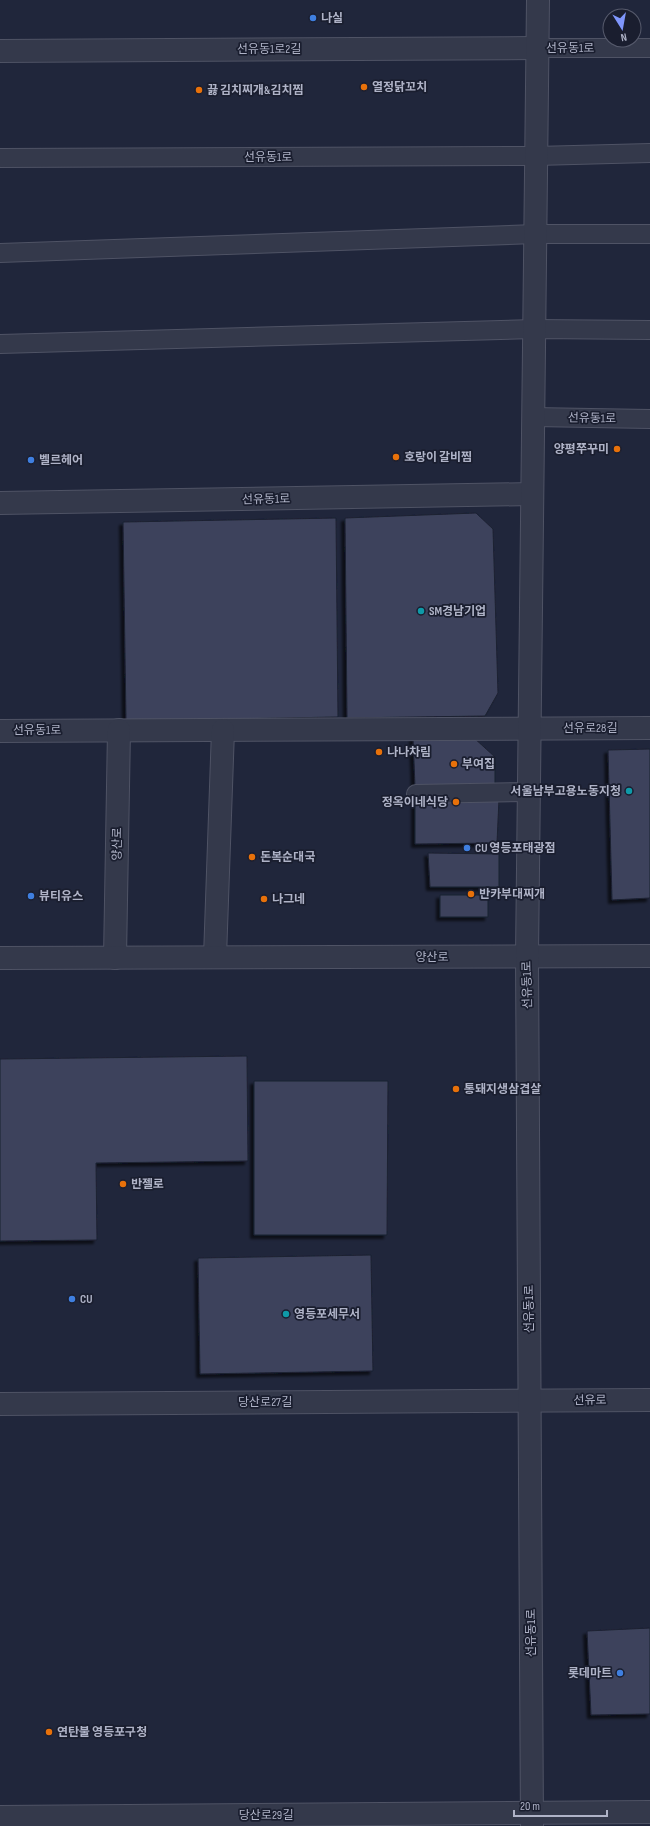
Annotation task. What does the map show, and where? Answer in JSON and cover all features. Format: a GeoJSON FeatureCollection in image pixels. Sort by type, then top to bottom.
{"type":"FeatureCollection","features":[{"type":"Feature","properties":{"kind":"street","name":"선유동1로"},"geometry":{"type":"LineString","coordinates":[[532,1819],[527,956],[538,0]]}},
{"type":"Feature","properties":{"kind":"street","name":"선유동1로2길"},"geometry":{"type":"LineString","coordinates":[[0,51],[537,48]]}},
{"type":"Feature","properties":{"kind":"street","name":"선유동1로"},"geometry":{"type":"LineString","coordinates":[[0,503],[532,494]]}},
{"type":"Feature","properties":{"kind":"street","name":"선유동1로"},"geometry":{"type":"LineString","coordinates":[[0,731],[530,728]]}},
{"type":"Feature","properties":{"kind":"street","name":"선유로28길"},"geometry":{"type":"LineString","coordinates":[[530,728],[650,728]]}},
{"type":"Feature","properties":{"kind":"street","name":"양산로"},"geometry":{"type":"LineString","coordinates":[[115,958],[119,730]]}},
{"type":"Feature","properties":{"kind":"street"},"geometry":{"type":"LineString","coordinates":[[215,957],[223,730]]}},
{"type":"Feature","properties":{"kind":"street","name":"양산로"},"geometry":{"type":"LineString","coordinates":[[0,958],[650,956]]}},
{"type":"Feature","properties":{"kind":"street","name":"선유로"},"geometry":{"type":"LineString","coordinates":[[530,1401],[650,1400]]}},
{"type":"Feature","properties":{"kind":"street","name":"당산로27길"},"geometry":{"type":"LineString","coordinates":[[0,1404],[530,1401]]}},
{"type":"Feature","properties":{"kind":"street"},"geometry":{"type":"LineString","coordinates":[[532,1819],[650,1812]]}},
{"type":"Feature","properties":{"kind":"street","name":"당산로29길"},"geometry":{"type":"LineString","coordinates":[[0,1817],[532,1819]]}},
{"type":"Feature","properties":{"kind":"lane","name":"선유동1로"},"geometry":{"type":"LineString","coordinates":[[537,48],[650,48]]}},
{"type":"Feature","properties":{"kind":"lane","name":"선유동1로"},"geometry":{"type":"LineString","coordinates":[[0,158],[536,156],[650,154]]}},
{"type":"Feature","properties":{"kind":"lane"},"geometry":{"type":"LineString","coordinates":[[0,253],[535,234],[650,234]]}},
{"type":"Feature","properties":{"kind":"lane"},"geometry":{"type":"LineString","coordinates":[[0,344],[534,329],[650,330]]}},
{"type":"Feature","properties":{"kind":"lane","name":"선유동1로"},"geometry":{"type":"LineString","coordinates":[[533,417],[650,419]]}},
{"type":"Feature","properties":{"kind":"lane"},"geometry":{"type":"LineString","coordinates":[[416,794],[529,792]]}},
{"type":"Feature","properties":{"kind":"building","name":"SM경남기업"},"geometry":{"type":"Polygon","coordinates":[[[476,513],[493,529],[498,693],[485,716],[347,718],[345,518],[476,513]]]}},
{"type":"Feature","properties":{"kind":"building"},"geometry":{"type":"Polygon","coordinates":[[[336,518],[338,717],[126,721],[123,522],[336,518]]]}},
{"type":"Feature","properties":{"kind":"building","name":"부여집"},"geometry":{"type":"Polygon","coordinates":[[[413,737],[473,737],[495,757],[495,786],[415,787],[413,737]]]}},
{"type":"Feature","properties":{"kind":"building","name":"서울남부고용노동지청"},"geometry":{"type":"Polygon","coordinates":[[[650,749],[650,898],[612,900],[608,750],[650,749]]]}},
{"type":"Feature","properties":{"kind":"building"},"geometry":{"type":"Polygon","coordinates":[[[415,799],[499,799],[497,843],[415,844],[415,799]]]}},
{"type":"Feature","properties":{"kind":"building"},"geometry":{"type":"Polygon","coordinates":[[[428,853],[499,854],[499,887],[430,887],[428,853]]]}},
{"type":"Feature","properties":{"kind":"building"},"geometry":{"type":"Polygon","coordinates":[[[440,895],[488,895],[488,917],[440,917],[440,895]]]}},
{"type":"Feature","properties":{"kind":"building"},"geometry":{"type":"Polygon","coordinates":[[[247,1056],[248,1161],[96,1163],[97,1240],[0,1241],[0,1059],[247,1056]]]}},
{"type":"Feature","properties":{"kind":"building"},"geometry":{"type":"Polygon","coordinates":[[[254,1081],[388,1081],[387,1235],[254,1235],[254,1081]]]}},
{"type":"Feature","properties":{"kind":"building","name":"영등포세무서"},"geometry":{"type":"Polygon","coordinates":[[[371,1255],[373,1371],[200,1374],[198,1258],[371,1255]]]}},
{"type":"Feature","properties":{"kind":"building","name":"롯데마트"},"geometry":{"type":"Polygon","coordinates":[[[650,1628],[650,1714],[591,1715],[587,1631],[650,1628]]]}},
{"type":"Feature","properties":{"kind":"place","name":"나실"},"geometry":{"type":"Point","coordinates":[313,18]}},
{"type":"Feature","properties":{"kind":"place","name":"열정닭꼬치"},"geometry":{"type":"Point","coordinates":[364,87]}},
{"type":"Feature","properties":{"kind":"place","name":"끓 김치찌개&김치찜"},"geometry":{"type":"Point","coordinates":[199,90]}},
{"type":"Feature","properties":{"kind":"place","name":"양평쭈꾸미"},"geometry":{"type":"Point","coordinates":[617,449]}},
{"type":"Feature","properties":{"kind":"place","name":"호랑이 갈비찜"},"geometry":{"type":"Point","coordinates":[396,457]}},
{"type":"Feature","properties":{"kind":"place","name":"벨르헤어"},"geometry":{"type":"Point","coordinates":[31,460]}},
{"type":"Feature","properties":{"kind":"place","name":"SM경남기업"},"geometry":{"type":"Point","coordinates":[421,611]}},
{"type":"Feature","properties":{"kind":"place","name":"나나차림"},"geometry":{"type":"Point","coordinates":[379,752]}},
{"type":"Feature","properties":{"kind":"place","name":"부여집"},"geometry":{"type":"Point","coordinates":[454,764]}},
{"type":"Feature","properties":{"kind":"place","name":"서울남부고용노동지청"},"geometry":{"type":"Point","coordinates":[629,791]}},
{"type":"Feature","properties":{"kind":"place","name":"정옥이네식당"},"geometry":{"type":"Point","coordinates":[456,802]}},
{"type":"Feature","properties":{"kind":"place","name":"CU 영등포태광점"},"geometry":{"type":"Point","coordinates":[467,848]}},
{"type":"Feature","properties":{"kind":"place","name":"돈복순대국"},"geometry":{"type":"Point","coordinates":[252,857]}},
{"type":"Feature","properties":{"kind":"place","name":"반카부대찌개"},"geometry":{"type":"Point","coordinates":[471,894]}},
{"type":"Feature","properties":{"kind":"place","name":"뷰티유스"},"geometry":{"type":"Point","coordinates":[31,896]}},
{"type":"Feature","properties":{"kind":"place","name":"나그네"},"geometry":{"type":"Point","coordinates":[264,899]}},
{"type":"Feature","properties":{"kind":"place","name":"통돼지생삼겹살"},"geometry":{"type":"Point","coordinates":[456,1089]}},
{"type":"Feature","properties":{"kind":"place","name":"반젤로"},"geometry":{"type":"Point","coordinates":[123,1184]}},
{"type":"Feature","properties":{"kind":"place","name":"CU"},"geometry":{"type":"Point","coordinates":[72,1299]}},
{"type":"Feature","properties":{"kind":"place","name":"영등포세무서"},"geometry":{"type":"Point","coordinates":[286,1314]}},
{"type":"Feature","properties":{"kind":"place","name":"롯데마트"},"geometry":{"type":"Point","coordinates":[620,1673]}},
{"type":"Feature","properties":{"kind":"place","name":"연탄불 영등포구청"},"geometry":{"type":"Point","coordinates":[49,1732]}}]}
